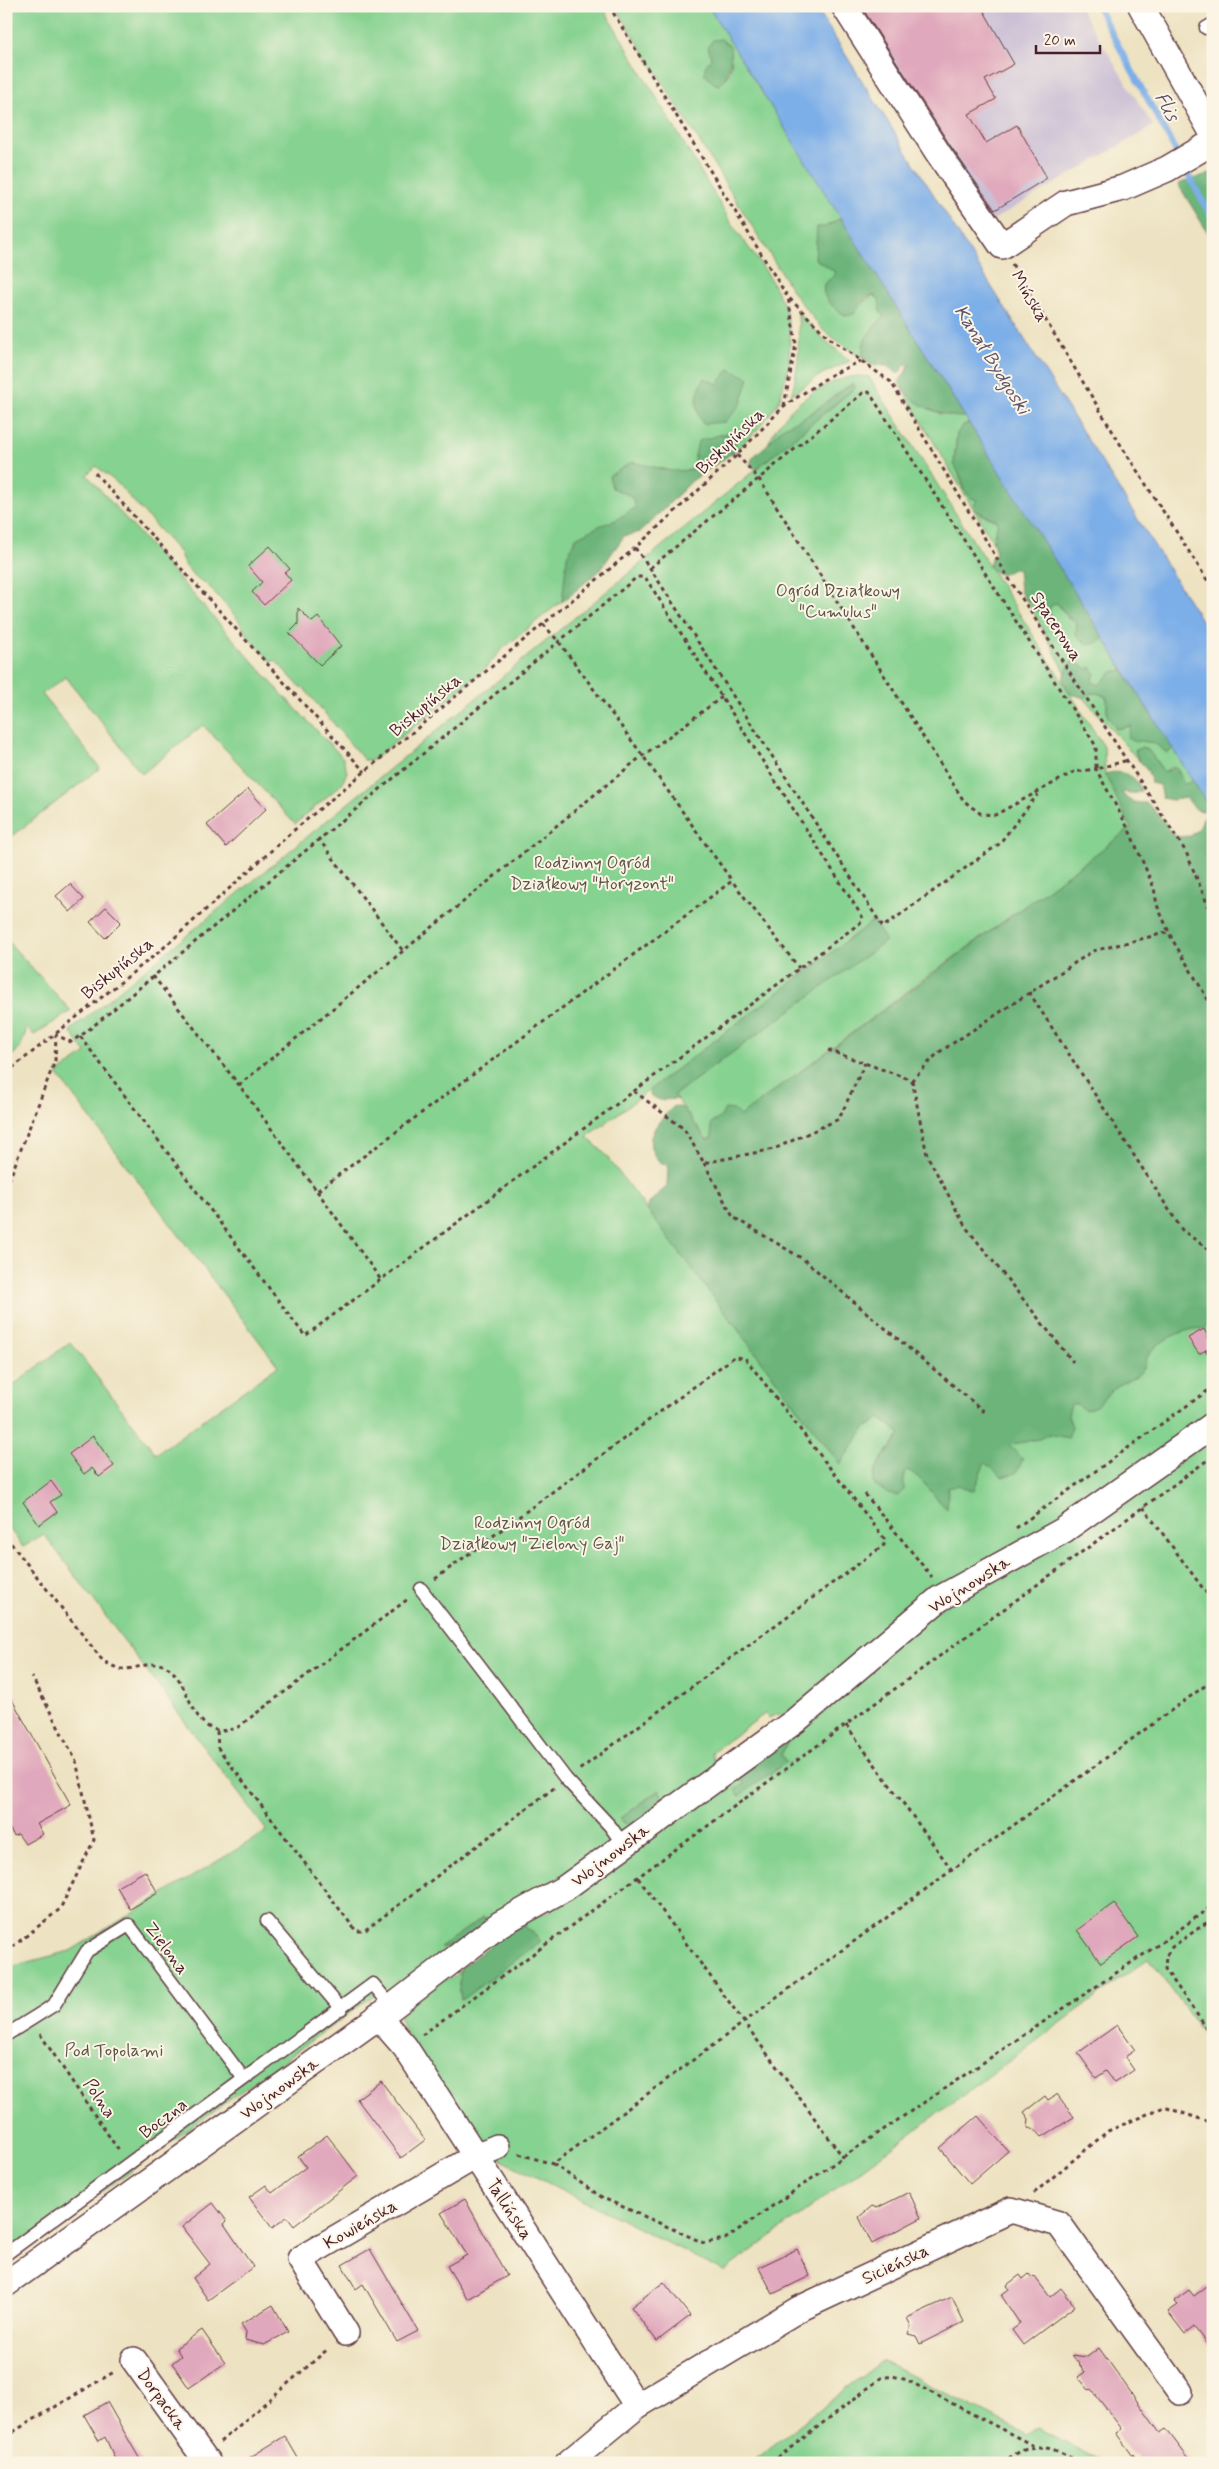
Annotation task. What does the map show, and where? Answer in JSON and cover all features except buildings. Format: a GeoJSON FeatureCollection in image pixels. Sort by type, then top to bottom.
{"type":"FeatureCollection","features":[{"type":"Feature","properties":{"kind":"street"},"geometry":{"type":"LineString","coordinates":[[844,6],[938,153],[1002,246],[1066,203],[1123,188],[1167,169],[1213,142]]}},
{"type":"Feature","properties":{"kind":"street"},"geometry":{"type":"LineString","coordinates":[[1141,6],[1213,134]]}},
{"type":"Feature","properties":{"kind":"street","name":"Wojnowska"},"geometry":{"type":"LineString","coordinates":[[6,2284],[385,2012],[500,1924],[565,1888],[623,1844],[795,1721],[939,1599],[1064,1530],[1213,1425]]}},
{"type":"Feature","properties":{"kind":"street","name":"Tallińska"},"geometry":{"type":"LineString","coordinates":[[385,2012],[405,2047],[486,2152],[637,2406]]}},
{"type":"Feature","properties":{"kind":"street","name":"Kowieńska"},"geometry":{"type":"LineString","coordinates":[[346,2333],[300,2259],[486,2152]]}},
{"type":"Feature","properties":{"kind":"street"},"geometry":{"type":"LineString","coordinates":[[1011,2210],[1059,2224],[1180,2392]]}},
{"type":"Feature","properties":{"kind":"street","name":"Sicieńska"},"geometry":{"type":"LineString","coordinates":[[568,2463],[637,2406],[800,2309],[1011,2210]]}},
{"type":"Feature","properties":{"kind":"street","name":"Dorpacka"},"geometry":{"type":"LineString","coordinates":[[134,2360],[206,2459]]}},
{"type":"Feature","properties":{"kind":"lane"},"geometry":{"type":"LineString","coordinates":[[421,1589],[566,1779],[610,1826],[623,1844]]}},
{"type":"Feature","properties":{"kind":"lane"},"geometry":{"type":"LineString","coordinates":[[267,1921],[341,2009]]}},
{"type":"Feature","properties":{"kind":"lane","name":"Zielona"},"geometry":{"type":"LineString","coordinates":[[31,2021],[54,2005],[86,1951],[129,1925],[244,2079]]}},
{"type":"Feature","properties":{"kind":"lane","name":"Boczna"},"geometry":{"type":"LineString","coordinates":[[6,2254],[130,2166],[373,1984],[385,2012]]}},
{"type":"Feature","properties":{"kind":"lane"},"geometry":{"type":"LineString","coordinates":[[6,2035],[31,2021]]}},
{"type":"Feature","properties":{"kind":"path"},"geometry":{"type":"LineString","coordinates":[[609,6],[788,296],[796,344],[784,406]]}},
{"type":"Feature","properties":{"kind":"path","name":"Mińska"},"geometry":{"type":"LineString","coordinates":[[1002,246],[1024,287],[1122,447],[1213,589]]}},
{"type":"Feature","properties":{"kind":"path","name":"Spacerowa"},"geometry":{"type":"LineString","coordinates":[[788,296],[829,338],[891,382],[1008,578],[1186,852],[1213,918]]}},
{"type":"Feature","properties":{"kind":"path","name":"Biskupińska"},"geometry":{"type":"LineString","coordinates":[[6,1073],[160,951],[293,831],[635,548],[737,455],[784,406],[831,375],[861,361]]}},
{"type":"Feature","properties":{"kind":"path"},"geometry":{"type":"LineString","coordinates":[[650,568],[863,393],[869,392],[1096,746],[1096,769],[1129,830],[1154,888],[1157,905],[1169,932],[1213,1008]]}},
{"type":"Feature","properties":{"kind":"path"},"geometry":{"type":"LineString","coordinates":[[737,455],[759,479],[964,802],[981,814],[995,815],[1074,772],[1096,769],[1128,760]]}},
{"type":"Feature","properties":{"kind":"path"},"geometry":{"type":"LineString","coordinates":[[95,472],[365,772]]}},
{"type":"Feature","properties":{"kind":"path"},"geometry":{"type":"LineString","coordinates":[[635,548],[650,568],[883,927],[999,844],[1039,792]]}},
{"type":"Feature","properties":{"kind":"path"},"geometry":{"type":"LineString","coordinates":[[6,1188],[55,1060],[56,1035],[71,1042],[80,1036],[637,577],[645,577],[863,918],[860,923],[306,1336],[80,1036]]}},
{"type":"Feature","properties":{"kind":"path"},"geometry":{"type":"LineString","coordinates":[[543,624],[643,756],[732,881],[798,968]]}},
{"type":"Feature","properties":{"kind":"path"},"geometry":{"type":"LineString","coordinates":[[239,1085],[643,756],[722,697]]}},
{"type":"Feature","properties":{"kind":"path"},"geometry":{"type":"LineString","coordinates":[[318,838],[403,952]]}},
{"type":"Feature","properties":{"kind":"path"},"geometry":{"type":"LineString","coordinates":[[316,1191],[732,881]]}},
{"type":"Feature","properties":{"kind":"path"},"geometry":{"type":"LineString","coordinates":[[912,1080],[938,1053],[1093,951],[1169,932]]}},
{"type":"Feature","properties":{"kind":"path"},"geometry":{"type":"LineString","coordinates":[[153,976],[239,1085],[381,1280]]}},
{"type":"Feature","properties":{"kind":"path"},"geometry":{"type":"LineString","coordinates":[[1030,992],[1182,1230],[1213,1253]]}},
{"type":"Feature","properties":{"kind":"path"},"geometry":{"type":"LineString","coordinates":[[828,1050],[912,1080]]}},
{"type":"Feature","properties":{"kind":"path"},"geometry":{"type":"LineString","coordinates":[[704,1163],[774,1150],[839,1119],[865,1063]]}},
{"type":"Feature","properties":{"kind":"path"},"geometry":{"type":"LineString","coordinates":[[912,1080],[927,1155],[965,1226],[1073,1362]]}},
{"type":"Feature","properties":{"kind":"path"},"geometry":{"type":"LineString","coordinates":[[634,1091],[684,1129],[733,1217],[803,1259],[987,1414]]}},
{"type":"Feature","properties":{"kind":"path"},"geometry":{"type":"LineString","coordinates":[[1206,1350],[1213,1360]]}},
{"type":"Feature","properties":{"kind":"path"},"geometry":{"type":"LineString","coordinates":[[6,1537],[104,1661],[119,1669],[153,1663],[165,1665],[172,1671],[199,1719],[208,1727],[217,1731],[227,1731],[238,1727],[734,1357],[744,1358],[884,1538],[884,1545],[566,1779],[364,1931],[356,1931],[218,1748],[217,1731]]}},
{"type":"Feature","properties":{"kind":"path"},"geometry":{"type":"LineString","coordinates":[[1012,1531],[1213,1387]]}},
{"type":"Feature","properties":{"kind":"path"},"geometry":{"type":"LineString","coordinates":[[405,2047],[1213,1456]]}},
{"type":"Feature","properties":{"kind":"path"},"geometry":{"type":"LineString","coordinates":[[865,1494],[937,1584]]}},
{"type":"Feature","properties":{"kind":"path"},"geometry":{"type":"LineString","coordinates":[[1144,1507],[1213,1602]]}},
{"type":"Feature","properties":{"kind":"path"},"geometry":{"type":"LineString","coordinates":[[6,1952],[60,1909],[94,1840],[76,1761],[32,1677]]}},
{"type":"Feature","properties":{"kind":"path"},"geometry":{"type":"LineString","coordinates":[[553,2164],[1213,1680]]}},
{"type":"Feature","properties":{"kind":"path"},"geometry":{"type":"LineString","coordinates":[[846,1725],[952,1870]]}},
{"type":"Feature","properties":{"kind":"path"},"geometry":{"type":"LineString","coordinates":[[638,1878],[842,2157]]}},
{"type":"Feature","properties":{"kind":"path"},"geometry":{"type":"LineString","coordinates":[[486,2152],[553,2164],[604,2198],[704,2244],[725,2239],[842,2157],[1165,1940],[1213,1905]]}},
{"type":"Feature","properties":{"kind":"path"},"geometry":{"type":"LineString","coordinates":[[1213,1918],[1172,1947],[1166,1956],[1165,1969],[1213,2037]]}},
{"type":"Feature","properties":{"kind":"path","name":"Polna"},"geometry":{"type":"LineString","coordinates":[[31,2021],[130,2166]]}},
{"type":"Feature","properties":{"kind":"path"},"geometry":{"type":"LineString","coordinates":[[1011,2210],[1108,2131],[1164,2106],[1213,2123]]}},
{"type":"Feature","properties":{"kind":"path"},"geometry":{"type":"LineString","coordinates":[[206,2459],[346,2333]]}},
{"type":"Feature","properties":{"kind":"path"},"geometry":{"type":"LineString","coordinates":[[6,2436],[134,2360]]}},
{"type":"Feature","properties":{"kind":"path"},"geometry":{"type":"LineString","coordinates":[[771,2463],[881,2378],[893,2376],[907,2380],[1036,2446],[1060,2452],[1084,2463]]}},
{"type":"Feature","properties":{"kind":"path"},"geometry":{"type":"LineString","coordinates":[[1002,2463],[1020,2450],[1036,2446]]}},
{"type":"Feature","properties":{"kind":"shaded area"},"geometry":{"type":"Polygon","coordinates":[[[851,6],[1079,6],[1153,126],[991,221],[851,6]]]}},
{"type":"Feature","properties":{"kind":"green space"},"geometry":{"type":"Polygon","coordinates":[[[6,6],[602,6],[733,226],[767,273],[785,307],[790,332],[789,365],[779,402],[758,429],[735,451],[693,480],[640,532],[623,536],[600,570],[501,650],[484,670],[373,760],[364,760],[303,687],[300,687],[275,660],[272,662],[252,642],[237,618],[206,583],[190,571],[180,553],[116,482],[96,466],[87,475],[279,691],[343,758],[347,772],[342,784],[295,824],[203,725],[142,774],[66,677],[42,694],[100,768],[6,841],[6,6]]]}},
{"type":"Feature","properties":{"kind":"green space"},"geometry":{"type":"Polygon","coordinates":[[[615,6],[713,6],[972,427],[969,423],[962,426],[957,434],[954,459],[964,490],[978,500],[978,513],[998,521],[993,542],[901,387],[921,405],[936,410],[941,415],[841,218],[825,227],[815,258],[834,271],[835,276],[824,284],[824,294],[829,303],[846,316],[873,295],[880,299],[880,311],[884,317],[865,342],[863,348],[864,360],[823,330],[795,295],[615,6]],[[711,59],[705,67],[720,85],[730,72],[732,60],[711,59]]]}},
{"type":"Feature","properties":{"kind":"green space"},"geometry":{"type":"Polygon","coordinates":[[[721,39],[730,46],[731,57],[730,67],[720,85],[715,84],[705,75],[705,67],[711,59],[708,46],[713,40],[721,39]]]}},
{"type":"Feature","properties":{"kind":"green space"},"geometry":{"type":"Polygon","coordinates":[[[1213,172],[1213,241],[1178,184],[1213,172]]]}},
{"type":"Feature","properties":{"kind":"green space"},"geometry":{"type":"Polygon","coordinates":[[[841,218],[965,417],[937,412],[910,397],[899,382],[910,365],[906,364],[898,374],[888,366],[870,365],[865,359],[863,346],[865,339],[884,317],[880,311],[879,299],[873,295],[866,298],[854,314],[846,316],[826,299],[824,284],[835,275],[834,271],[815,259],[817,227],[825,227],[841,218]]]}},
{"type":"Feature","properties":{"kind":"green space"},"geometry":{"type":"Polygon","coordinates":[[[798,313],[826,341],[850,361],[822,374],[791,395],[799,344],[798,313]]]}},
{"type":"Feature","properties":{"kind":"green space"},"geometry":{"type":"Polygon","coordinates":[[[729,369],[749,378],[741,404],[725,422],[703,424],[698,412],[697,401],[704,378],[718,384],[729,369]]]}},
{"type":"Feature","properties":{"kind":"green space"},"geometry":{"type":"Polygon","coordinates":[[[857,376],[869,377],[1104,747],[1105,774],[1132,828],[924,979],[707,1141],[674,1095],[885,941],[873,921],[587,1137],[604,1153],[840,1464],[864,1429],[880,1418],[901,1434],[879,1463],[873,1483],[1213,1278],[1213,1419],[1139,1471],[1075,1503],[1016,1548],[990,1560],[951,1586],[942,1586],[935,1591],[933,1597],[905,1621],[888,1639],[873,1650],[870,1654],[871,1659],[866,1666],[855,1665],[790,1718],[777,1714],[769,1718],[766,1713],[712,1752],[714,1760],[723,1762],[641,1827],[611,1844],[581,1869],[537,1889],[507,1913],[489,1920],[483,1917],[441,1947],[447,1947],[463,1940],[462,1946],[421,1970],[390,2000],[384,1988],[6,2261],[6,1968],[70,1951],[267,1831],[44,1534],[23,1547],[6,1524],[6,1391],[70,1342],[156,1454],[278,1366],[57,1074],[86,1053],[70,1031],[855,388],[853,384],[842,390],[811,413],[784,429],[768,444],[774,431],[804,399],[817,390],[843,379],[857,376]],[[659,1790],[620,1819],[624,1823],[631,1824],[635,1820],[643,1819],[665,1801],[659,1790]]]}},
{"type":"Feature","properties":{"kind":"green space"},"geometry":{"type":"Polygon","coordinates":[[[853,383],[855,388],[756,469],[750,465],[753,457],[782,428],[810,414],[853,383]]]}},
{"type":"Feature","properties":{"kind":"green space"},"geometry":{"type":"Polygon","coordinates":[[[969,423],[1104,638],[1097,643],[1088,645],[1076,635],[1077,622],[1067,618],[1069,617],[1057,603],[1049,609],[1051,615],[1047,617],[1037,610],[1033,601],[1025,600],[1020,591],[1018,569],[1005,574],[999,574],[989,567],[991,558],[996,553],[993,542],[998,521],[975,510],[974,505],[977,500],[971,498],[964,490],[962,479],[954,464],[957,434],[962,426],[969,423]]]}},
{"type":"Feature","properties":{"kind":"green space"},"geometry":{"type":"Polygon","coordinates":[[[737,430],[735,451],[693,480],[640,532],[624,536],[600,570],[562,602],[567,556],[576,538],[599,526],[616,520],[636,507],[631,496],[612,488],[609,476],[632,462],[672,471],[692,470],[698,441],[737,430]]]}},
{"type":"Feature","properties":{"kind":"green space"},"geometry":{"type":"Polygon","coordinates":[[[1027,600],[1049,609],[1052,604],[1057,603],[1068,618],[1077,622],[1076,635],[1097,643],[1104,638],[1123,670],[1112,672],[1099,685],[1092,682],[1093,677],[1087,670],[1068,667],[1066,673],[1027,600]]]}},
{"type":"Feature","properties":{"kind":"green space"},"geometry":{"type":"Polygon","coordinates":[[[1075,662],[1087,669],[1091,667],[1095,673],[1092,682],[1099,685],[1112,672],[1123,670],[1173,749],[1167,753],[1154,743],[1136,742],[1127,737],[1131,726],[1116,729],[1107,715],[1107,698],[1104,696],[1092,693],[1084,698],[1069,693],[1063,679],[1070,663],[1075,662]]]}},
{"type":"Feature","properties":{"kind":"green space"},"geometry":{"type":"Polygon","coordinates":[[[1091,693],[1098,693],[1107,698],[1107,715],[1121,728],[1131,726],[1136,737],[1156,744],[1167,753],[1173,749],[1193,781],[1185,784],[1178,769],[1171,767],[1164,772],[1149,751],[1142,747],[1136,755],[1140,762],[1084,698],[1091,693]]]}},
{"type":"Feature","properties":{"kind":"green space"},"geometry":{"type":"Polygon","coordinates":[[[1142,747],[1149,751],[1164,772],[1176,767],[1185,784],[1193,781],[1213,813],[1213,1321],[1204,1329],[1189,1330],[1172,1336],[1157,1346],[1147,1357],[1145,1367],[1141,1372],[1116,1387],[1095,1406],[1085,1410],[1077,1404],[1071,1404],[1068,1415],[1072,1427],[1068,1438],[1049,1434],[1039,1439],[1009,1445],[1023,1459],[1016,1473],[1002,1477],[985,1462],[974,1490],[968,1490],[959,1485],[948,1488],[947,1509],[918,1477],[907,1470],[904,1473],[904,1490],[898,1496],[888,1494],[873,1483],[880,1462],[901,1434],[880,1418],[864,1429],[840,1464],[647,1210],[650,1202],[667,1186],[668,1165],[662,1164],[655,1156],[651,1148],[652,1134],[656,1126],[674,1106],[683,1108],[707,1140],[712,1137],[711,1123],[720,1118],[725,1109],[734,1110],[740,1116],[1131,828],[1105,774],[1116,772],[1128,775],[1136,781],[1141,792],[1129,794],[1123,791],[1123,794],[1128,799],[1134,802],[1147,803],[1164,821],[1170,832],[1178,837],[1191,836],[1200,827],[1203,818],[1211,812],[1197,810],[1186,798],[1172,800],[1162,798],[1159,785],[1151,783],[1150,777],[1135,750],[1142,747]]]}},
{"type":"Feature","properties":{"kind":"green space"},"geometry":{"type":"Polygon","coordinates":[[[873,921],[886,941],[674,1095],[677,1099],[660,1100],[651,1096],[649,1090],[873,921]]]}},
{"type":"Feature","properties":{"kind":"green space"},"geometry":{"type":"Polygon","coordinates":[[[6,939],[71,1011],[34,1035],[27,1028],[21,1046],[6,1063],[6,939]]]}},
{"type":"Feature","properties":{"kind":"green space"},"geometry":{"type":"Polygon","coordinates":[[[1213,1430],[1213,2048],[1149,1958],[724,2271],[502,2160],[490,2142],[476,2143],[404,2029],[399,2015],[430,1987],[438,1981],[454,1977],[461,1968],[459,1985],[461,2000],[541,1941],[520,1922],[546,1913],[733,1773],[744,1784],[737,1795],[739,1796],[786,1762],[781,1755],[788,1741],[781,1736],[908,1629],[1213,1430]]]}},
{"type":"Feature","properties":{"kind":"green space"},"geometry":{"type":"Polygon","coordinates":[[[781,1736],[788,1741],[781,1755],[786,1762],[739,1796],[735,1790],[744,1784],[733,1772],[781,1736]]]}},
{"type":"Feature","properties":{"kind":"green space"},"geometry":{"type":"Polygon","coordinates":[[[659,1790],[665,1801],[643,1819],[635,1820],[631,1824],[624,1823],[620,1819],[659,1790]]]}},
{"type":"Feature","properties":{"kind":"green space"},"geometry":{"type":"Polygon","coordinates":[[[484,1917],[489,1920],[466,1938],[454,1944],[440,1947],[484,1917]]]}},
{"type":"Feature","properties":{"kind":"green space"},"geometry":{"type":"Polygon","coordinates":[[[520,1922],[541,1941],[461,2000],[459,1985],[461,1968],[520,1922]]]}},
{"type":"Feature","properties":{"kind":"green space"},"geometry":{"type":"Polygon","coordinates":[[[882,2361],[1028,2435],[1039,2428],[1105,2463],[750,2463],[882,2361]]]}},
{"type":"Feature","properties":{"kind":"water","name":"Kanał Bydgoski"},"geometry":{"type":"Polygon","coordinates":[[[708,6],[815,6],[1213,639],[1213,813],[708,6]]]}},
{"type":"Feature","properties":{"kind":"waterway","name":"Flis"},"geometry":{"type":"LineString","coordinates":[[1097,6],[1179,157]]}},
{"type":"Feature","properties":{"kind":"waterway","name":"Flis"},"geometry":{"type":"LineString","coordinates":[[1183,165],[1213,220]]}},
{"type":"Feature","properties":{"kind":"park label","name":"Ogród Działkowy \"Cumulus\""},"geometry":{"type":"Point","coordinates":[838,600]}},
{"type":"Feature","properties":{"kind":"park label","name":"Rodzinny Ogród Działkowy \"Horyzont\""},"geometry":{"type":"Point","coordinates":[592,872]}},
{"type":"Feature","properties":{"kind":"park label","name":"Rodzinny Ogród Działkowy \"Zielony Gaj\""},"geometry":{"type":"Point","coordinates":[532,1532]}},
{"type":"Feature","properties":{"kind":"park label","name":"Pod Topolami"},"geometry":{"type":"Point","coordinates":[114,2050]}}]}
